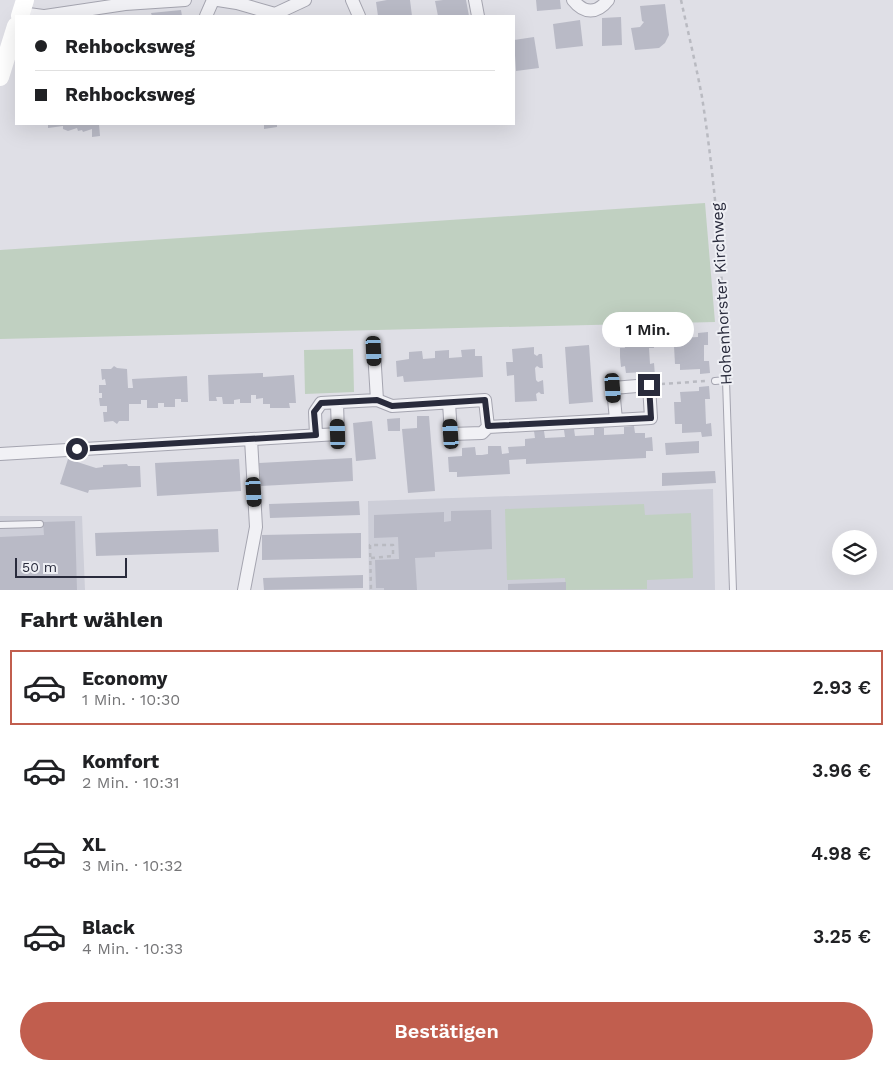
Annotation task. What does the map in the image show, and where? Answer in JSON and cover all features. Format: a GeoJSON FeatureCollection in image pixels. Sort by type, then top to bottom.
{"type":"FeatureCollection","features":[{"type":"Feature","properties":{"kind":"main road"},"geometry":{"type":"LineString","coordinates":[[0,77],[15,32]]}},
{"type":"Feature","properties":{"kind":"street"},"geometry":{"type":"LineString","coordinates":[[59,15],[88,13],[125,4],[185,0]]}},
{"type":"Feature","properties":{"kind":"street"},"geometry":{"type":"LineString","coordinates":[[206,15],[213,0]]}},
{"type":"Feature","properties":{"kind":"street"},"geometry":{"type":"LineString","coordinates":[[218,0],[237,3],[275,15],[305,0]]}},
{"type":"Feature","properties":{"kind":"street"},"geometry":{"type":"LineString","coordinates":[[352,0],[359,15]]}},
{"type":"Feature","properties":{"kind":"street"},"geometry":{"type":"LineString","coordinates":[[475,0],[478,15]]}},
{"type":"Feature","properties":{"kind":"street"},"geometry":{"type":"LineString","coordinates":[[573,0],[581,8],[591,11],[602,8],[608,0]]}},
{"type":"Feature","properties":{"kind":"street"},"geometry":{"type":"LineString","coordinates":[[374,351],[377,400]]}},
{"type":"Feature","properties":{"kind":"street"},"geometry":{"type":"LineString","coordinates":[[449,403],[451,434],[482,432],[488,426],[616,420],[651,418],[649,385],[613,388],[616,420]]}},
{"type":"Feature","properties":{"kind":"street"},"geometry":{"type":"LineString","coordinates":[[316,435],[314,412],[321,403],[377,400],[392,406],[485,400],[488,426]]}},
{"type":"Feature","properties":{"kind":"street"},"geometry":{"type":"LineString","coordinates":[[0,454],[338,434],[337,403]]}},
{"type":"Feature","properties":{"kind":"street"},"geometry":{"type":"LineString","coordinates":[[244,590],[256,527],[251,439]]}},
{"type":"Feature","properties":{"kind":"lane"},"geometry":{"type":"LineString","coordinates":[[715,381],[726,380]]}},
{"type":"Feature","properties":{"kind":"lane","name":"Hohenhorster Kirchweg"},"geometry":{"type":"LineString","coordinates":[[726,380],[733,590]]}},
{"type":"Feature","properties":{"kind":"lane"},"geometry":{"type":"LineString","coordinates":[[0,525],[40,524]]}},
{"type":"Feature","properties":{"kind":"path","name":"Hohenhorster Kirchweg"},"geometry":{"type":"LineString","coordinates":[[681,0],[702,96],[712,172],[720,249],[726,380]]}},
{"type":"Feature","properties":{"kind":"path"},"geometry":{"type":"LineString","coordinates":[[649,385],[715,381]]}},
{"type":"Feature","properties":{"kind":"path"},"geometry":{"type":"LineString","coordinates":[[371,558],[393,556],[393,546],[370,546],[372,590]]}},
{"type":"Feature","properties":{"kind":"shaded area"},"geometry":{"type":"Polygon","coordinates":[[[713,489],[715,590],[369,590],[368,501],[713,489]]]}},
{"type":"Feature","properties":{"kind":"shaded area"},"geometry":{"type":"Polygon","coordinates":[[[0,516],[82,516],[85,590],[0,590],[0,516]]]}},
{"type":"Feature","properties":{"kind":"green space"},"geometry":{"type":"Polygon","coordinates":[[[705,203],[715,322],[0,339],[0,250],[705,203]]]}},
{"type":"Feature","properties":{"kind":"green space"},"geometry":{"type":"Polygon","coordinates":[[[353,349],[354,392],[305,394],[304,350],[353,349]]]}},
{"type":"Feature","properties":{"kind":"green space"},"geometry":{"type":"Polygon","coordinates":[[[644,504],[645,515],[691,513],[693,578],[647,580],[647,589],[566,590],[565,578],[507,580],[505,509],[644,504]]]}},
{"type":"Feature","properties":{"kind":"building"},"geometry":{"type":"Polygon","coordinates":[[[410,0],[412,15],[378,15],[376,2],[410,0]]]}},
{"type":"Feature","properties":{"kind":"building"},"geometry":{"type":"Polygon","coordinates":[[[466,0],[469,15],[438,15],[435,1],[466,0]]]}},
{"type":"Feature","properties":{"kind":"building"},"geometry":{"type":"Polygon","coordinates":[[[536,0],[560,0],[561,9],[537,11],[536,0]]]}},
{"type":"Feature","properties":{"kind":"building"},"geometry":{"type":"Polygon","coordinates":[[[665,4],[669,35],[665,43],[659,48],[635,50],[631,28],[640,27],[644,22],[642,21],[640,6],[665,4]]]}},
{"type":"Feature","properties":{"kind":"building"},"geometry":{"type":"Polygon","coordinates":[[[181,10],[182,15],[152,15],[151,13],[181,10]]]}},
{"type":"Feature","properties":{"kind":"building"},"geometry":{"type":"Polygon","coordinates":[[[621,17],[622,45],[602,46],[602,18],[621,17]]]}},
{"type":"Feature","properties":{"kind":"building"},"geometry":{"type":"Polygon","coordinates":[[[580,20],[583,46],[556,49],[553,24],[580,20]]]}},
{"type":"Feature","properties":{"kind":"building"},"geometry":{"type":"Polygon","coordinates":[[[534,37],[539,68],[516,71],[515,40],[534,37]]]}},
{"type":"Feature","properties":{"kind":"building"},"geometry":{"type":"Polygon","coordinates":[[[48,125],[99,125],[100,136],[92,137],[92,129],[83,132],[82,130],[78,131],[77,128],[68,131],[63,129],[63,126],[48,128],[48,125]]]}},
{"type":"Feature","properties":{"kind":"building"},"geometry":{"type":"Polygon","coordinates":[[[264,125],[277,125],[277,127],[264,129],[264,125]]]}},
{"type":"Feature","properties":{"kind":"building"},"geometry":{"type":"Polygon","coordinates":[[[708,332],[708,345],[704,345],[704,361],[709,361],[710,373],[700,374],[700,369],[680,370],[680,364],[675,364],[674,346],[679,345],[679,338],[698,337],[698,333],[708,332]]]}},
{"type":"Feature","properties":{"kind":"building"},"geometry":{"type":"Polygon","coordinates":[[[653,335],[654,348],[649,348],[650,364],[654,363],[655,376],[646,376],[645,372],[626,373],[625,366],[621,367],[620,357],[620,348],[625,348],[624,341],[644,340],[643,336],[653,335]]]}},
{"type":"Feature","properties":{"kind":"building"},"geometry":{"type":"Polygon","coordinates":[[[589,345],[593,402],[569,404],[565,347],[589,345]]]}},
{"type":"Feature","properties":{"kind":"building"},"geometry":{"type":"Polygon","coordinates":[[[534,347],[534,354],[537,356],[542,354],[543,368],[537,366],[535,368],[536,380],[538,382],[543,380],[544,394],[539,392],[536,394],[537,401],[515,402],[514,375],[507,376],[506,362],[513,362],[512,349],[534,347]]]}},
{"type":"Feature","properties":{"kind":"building"},"geometry":{"type":"Polygon","coordinates":[[[475,349],[475,356],[482,356],[483,377],[404,382],[403,376],[397,377],[396,361],[409,359],[409,352],[422,351],[423,359],[435,358],[435,351],[449,350],[449,358],[462,357],[461,350],[475,349]]]}},
{"type":"Feature","properties":{"kind":"building"},"geometry":{"type":"Polygon","coordinates":[[[114,366],[127,369],[128,388],[133,388],[132,379],[187,376],[188,402],[181,402],[181,399],[175,399],[175,407],[164,407],[164,403],[158,403],[158,408],[147,408],[147,400],[141,400],[141,404],[129,404],[129,421],[119,421],[117,424],[113,421],[104,422],[103,412],[107,412],[107,406],[100,406],[99,398],[102,398],[102,393],[99,393],[99,385],[106,385],[105,379],[102,380],[101,369],[111,369],[114,366]]]}},
{"type":"Feature","properties":{"kind":"building"},"geometry":{"type":"Polygon","coordinates":[[[263,373],[263,377],[294,375],[296,403],[289,403],[290,408],[270,408],[270,404],[263,404],[263,398],[256,399],[256,395],[251,395],[251,403],[240,403],[240,399],[234,400],[234,404],[223,404],[222,397],[216,397],[217,401],[209,401],[208,375],[263,373]]]}},
{"type":"Feature","properties":{"kind":"building"},"geometry":{"type":"Polygon","coordinates":[[[709,386],[710,399],[705,399],[706,424],[711,423],[712,436],[702,437],[701,432],[682,433],[682,424],[675,424],[674,402],[681,402],[680,392],[699,391],[699,387],[709,386]]]}},
{"type":"Feature","properties":{"kind":"building"},"geometry":{"type":"Polygon","coordinates":[[[417,416],[429,416],[435,491],[408,493],[402,429],[417,428],[417,416]]]}},
{"type":"Feature","properties":{"kind":"building"},"geometry":{"type":"Polygon","coordinates":[[[400,418],[400,431],[388,431],[387,419],[400,418]]]}},
{"type":"Feature","properties":{"kind":"building"},"geometry":{"type":"Polygon","coordinates":[[[372,421],[376,459],[356,461],[353,423],[372,421]]]}},
{"type":"Feature","properties":{"kind":"building"},"geometry":{"type":"Polygon","coordinates":[[[634,426],[635,433],[645,433],[645,438],[652,437],[653,451],[646,451],[646,458],[526,464],[526,459],[509,460],[510,474],[457,477],[457,472],[449,472],[448,457],[462,456],[462,448],[475,447],[476,455],[482,455],[488,454],[488,446],[501,446],[502,454],[509,453],[508,447],[525,446],[525,439],[535,438],[534,431],[544,431],[545,438],[565,437],[564,430],[574,429],[575,436],[594,435],[594,428],[604,428],[604,435],[624,434],[624,427],[634,426]]]}},
{"type":"Feature","properties":{"kind":"building"},"geometry":{"type":"Polygon","coordinates":[[[699,441],[699,453],[666,455],[665,443],[699,441]]]}},
{"type":"Feature","properties":{"kind":"building"},"geometry":{"type":"Polygon","coordinates":[[[352,458],[353,481],[261,486],[259,463],[352,458]]]}},
{"type":"Feature","properties":{"kind":"building"},"geometry":{"type":"Polygon","coordinates":[[[68,459],[96,468],[103,467],[103,465],[127,464],[128,466],[140,466],[141,487],[89,490],[88,493],[60,484],[68,459]]]}},
{"type":"Feature","properties":{"kind":"building"},"geometry":{"type":"Polygon","coordinates":[[[239,459],[241,491],[157,496],[155,463],[239,459]]]}},
{"type":"Feature","properties":{"kind":"building"},"geometry":{"type":"Polygon","coordinates":[[[715,471],[716,483],[662,486],[662,473],[715,471]]]}},
{"type":"Feature","properties":{"kind":"building"},"geometry":{"type":"Polygon","coordinates":[[[359,501],[360,515],[270,518],[269,504],[359,501]]]}},
{"type":"Feature","properties":{"kind":"building"},"geometry":{"type":"Polygon","coordinates":[[[491,510],[492,549],[435,552],[435,557],[415,558],[417,590],[384,590],[384,588],[376,588],[375,560],[399,559],[398,537],[374,538],[374,515],[444,512],[444,522],[451,521],[451,511],[491,510]]]}},
{"type":"Feature","properties":{"kind":"building"},"geometry":{"type":"Polygon","coordinates":[[[75,521],[77,590],[0,590],[0,537],[44,535],[43,522],[75,521]]]}},
{"type":"Feature","properties":{"kind":"building"},"geometry":{"type":"Polygon","coordinates":[[[218,529],[219,552],[96,556],[95,533],[218,529]]]}},
{"type":"Feature","properties":{"kind":"building"},"geometry":{"type":"Polygon","coordinates":[[[361,533],[361,558],[262,560],[262,535],[361,533]]]}},
{"type":"Feature","properties":{"kind":"building"},"geometry":{"type":"Polygon","coordinates":[[[363,575],[363,588],[264,590],[263,578],[363,575]]]}},
{"type":"Feature","properties":{"kind":"building"},"geometry":{"type":"Polygon","coordinates":[[[566,582],[566,590],[508,590],[508,584],[566,582]]]}},
{"type":"Feature","properties":{"kind":"route"},"geometry":{"type":"LineString","coordinates":[[77,449],[316,435],[314,412],[321,403],[377,400],[392,406],[485,400],[488,426],[651,418],[649,385]]}}]}
